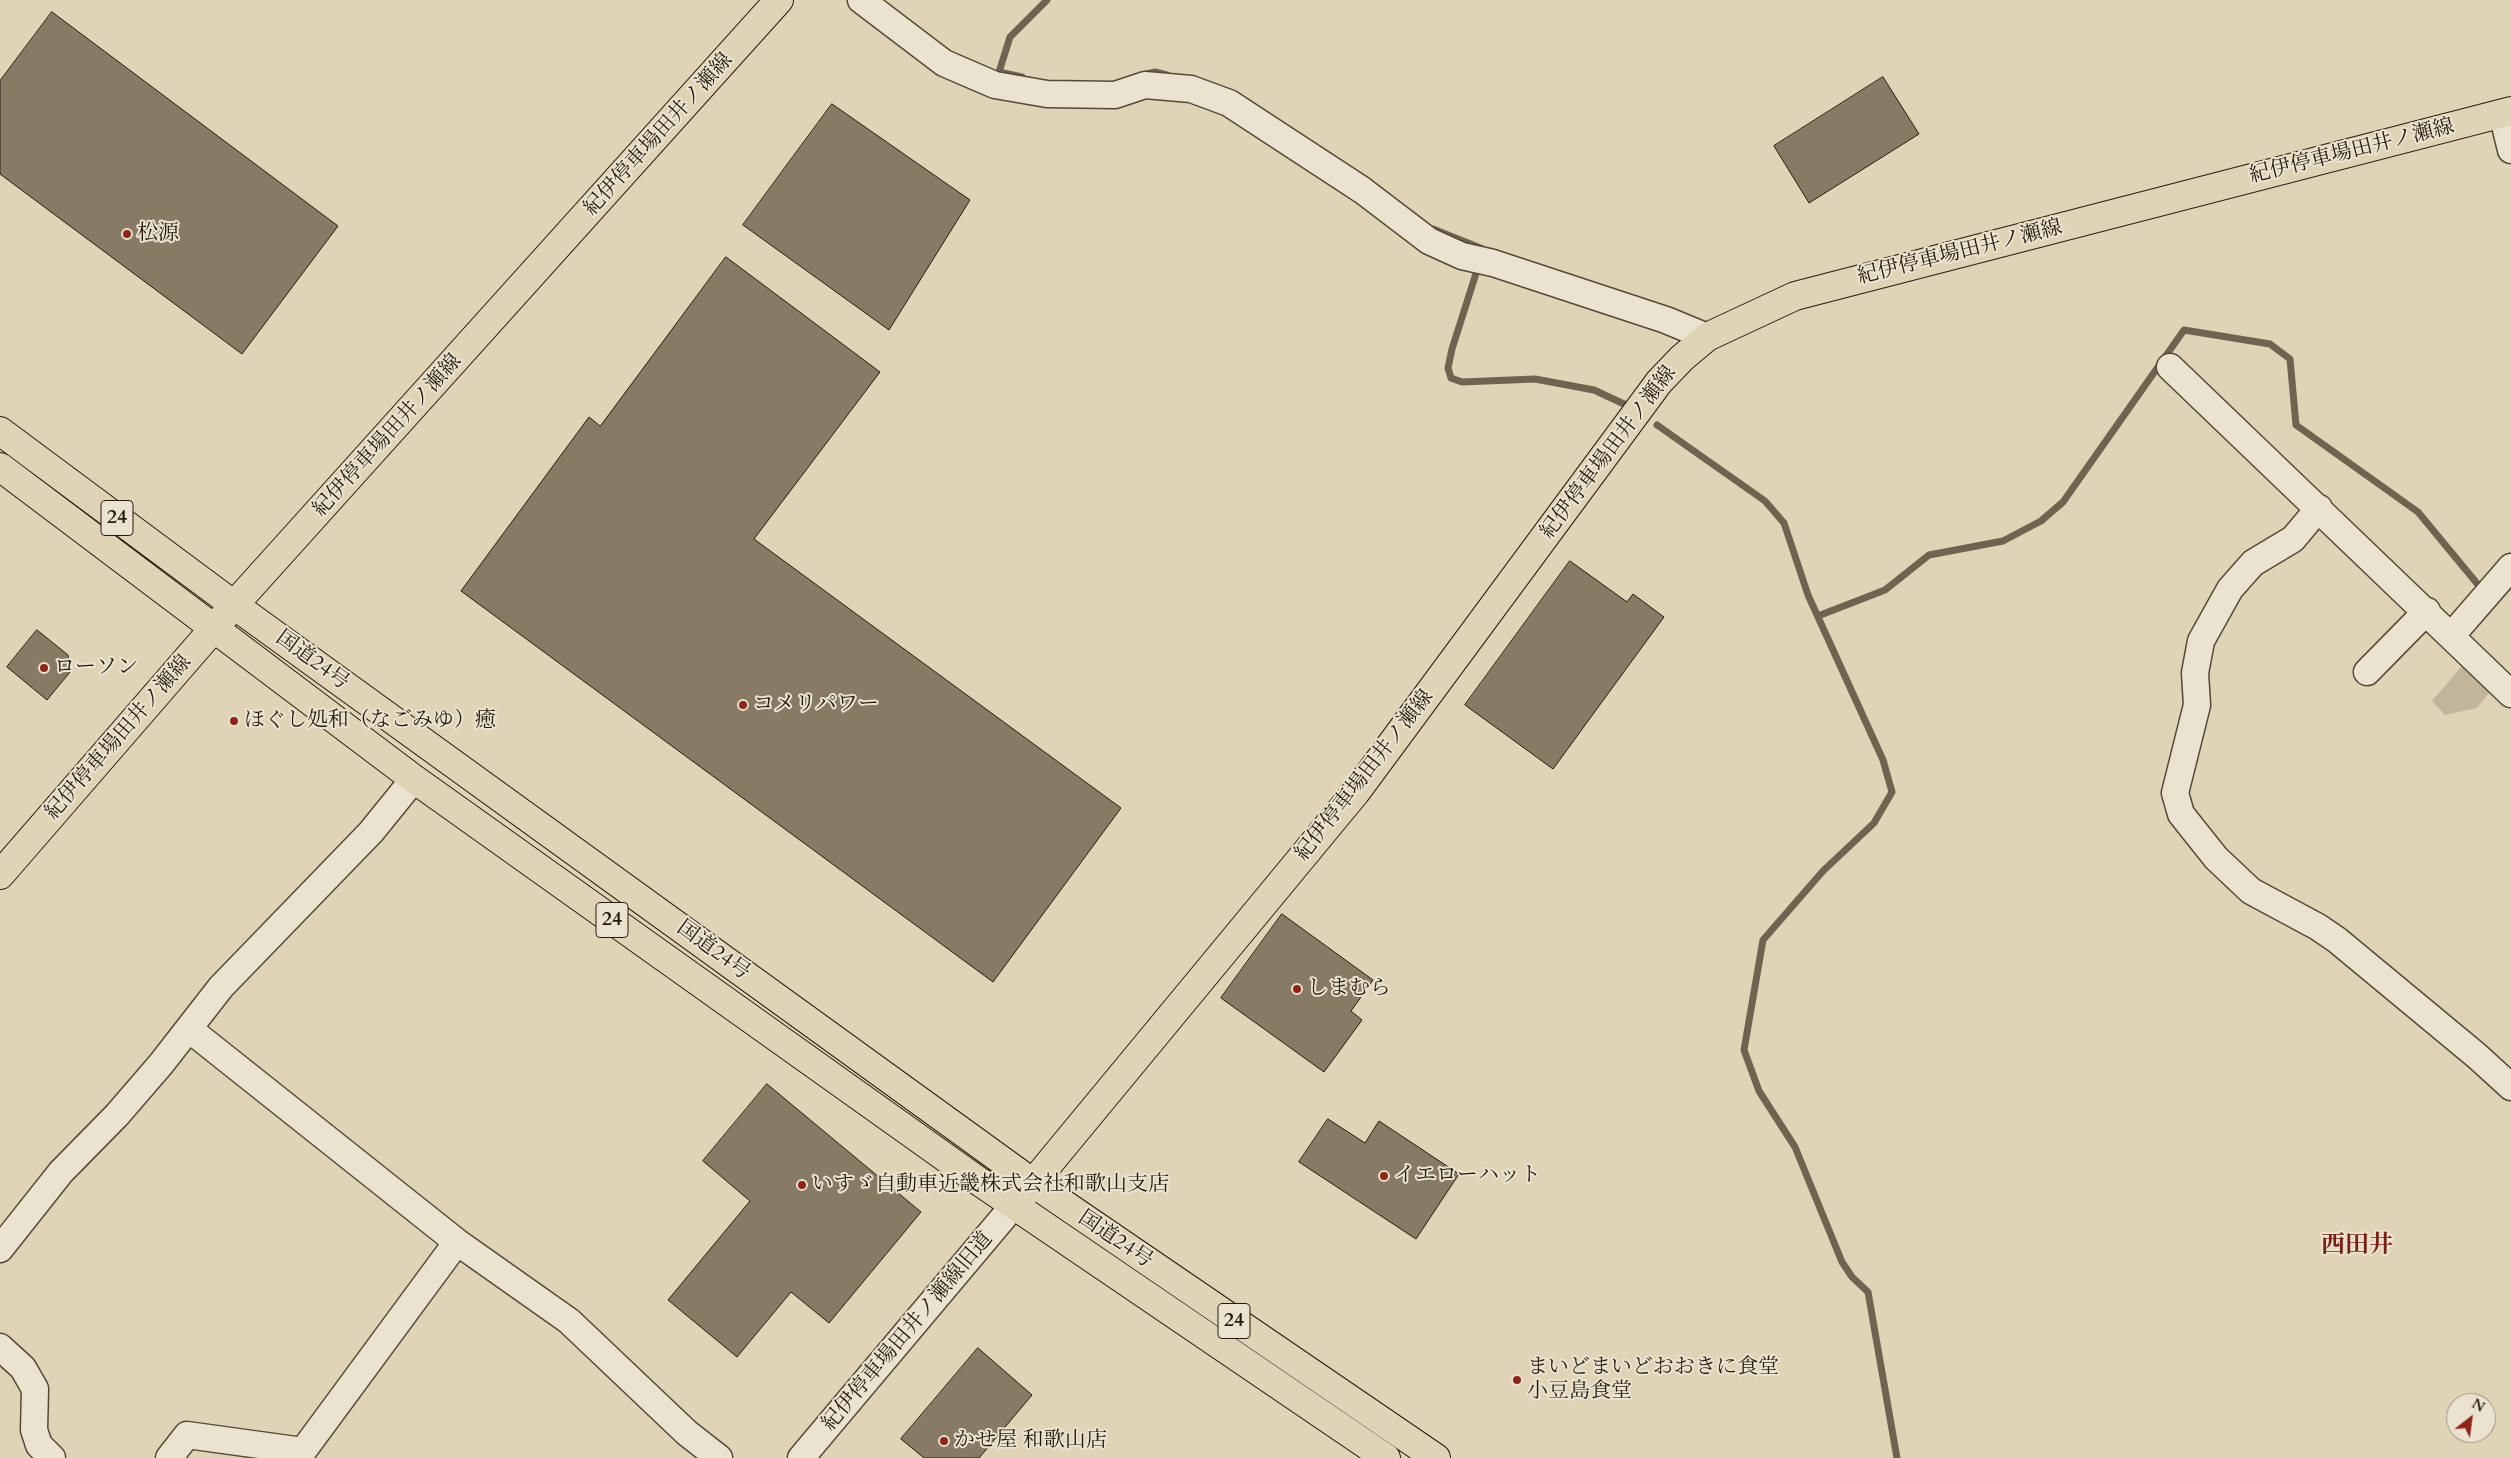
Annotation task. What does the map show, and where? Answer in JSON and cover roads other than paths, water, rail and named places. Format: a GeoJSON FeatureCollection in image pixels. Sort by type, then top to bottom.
{"type":"FeatureCollection","features":[{"type":"Feature","properties":{"kind":"main road","name":"紀伊停車場田井ノ瀬線"},"geometry":{"type":"LineString","coordinates":[[0,875],[234,605],[779,0]]}},
{"type":"Feature","properties":{"kind":"main road","name":"紀伊停車場田井ノ瀬線"},"geometry":{"type":"LineString","coordinates":[[1014,1206],[1356,792],[1659,382],[1706,337],[1795,296],[2507,112]]}},
{"type":"Feature","properties":{"kind":"main road","name":"国道24号"},"geometry":{"type":"LineString","coordinates":[[0,430],[234,605],[1033,1183],[1436,1458]]}},
{"type":"Feature","properties":{"kind":"main road","name":"国道24号"},"geometry":{"type":"LineString","coordinates":[[0,467],[414,779],[1014,1206],[1386,1458]]}},
{"type":"Feature","properties":{"kind":"street"},"geometry":{"type":"LineString","coordinates":[[861,0],[944,63],[995,84],[1046,94],[1115,95],[1145,85],[1191,89],[1229,103],[1362,190],[1429,241],[1462,256],[1492,263],[1666,320],[1706,337]]}},
{"type":"Feature","properties":{"kind":"street"},"geometry":{"type":"LineString","coordinates":[[2507,112],[2511,150]]}},
{"type":"Feature","properties":{"kind":"street"},"geometry":{"type":"LineString","coordinates":[[2170,367],[2452,635],[2511,694]]}},
{"type":"Feature","properties":{"kind":"street"},"geometry":{"type":"LineString","coordinates":[[2319,508],[2293,539],[2253,563],[2230,588],[2201,641],[2195,673],[2197,705],[2175,793],[2182,814],[2216,858],[2250,891],[2318,927],[2337,940],[2477,1056],[2511,1087]]}},
{"type":"Feature","properties":{"kind":"street"},"geometry":{"type":"LineString","coordinates":[[2452,635],[2511,567]]}},
{"type":"Feature","properties":{"kind":"street"},"geometry":{"type":"LineString","coordinates":[[2367,672],[2427,612]]}},
{"type":"Feature","properties":{"kind":"street"},"geometry":{"type":"LineString","coordinates":[[0,1249],[61,1172],[117,1116],[221,987],[371,832],[414,779]]}},
{"type":"Feature","properties":{"kind":"street"},"geometry":{"type":"LineString","coordinates":[[189,1029],[457,1242],[569,1322],[688,1433],[719,1458]]}},
{"type":"Feature","properties":{"kind":"street","name":"紀伊停車場田井ノ瀬線旧道"},"geometry":{"type":"LineString","coordinates":[[801,1458],[1014,1206]]}},
{"type":"Feature","properties":{"kind":"street"},"geometry":{"type":"LineString","coordinates":[[169,1458],[186,1435],[303,1451],[457,1242]]}},
{"type":"Feature","properties":{"kind":"street"},"geometry":{"type":"LineString","coordinates":[[0,1347],[23,1368],[35,1389],[34,1430],[39,1446],[52,1458]]}},
{"type":"Feature","properties":{"kind":"waterway"},"geometry":{"type":"LineString","coordinates":[[1022,77],[999,72],[1010,37],[1047,0]]}},
{"type":"Feature","properties":{"kind":"waterway"},"geometry":{"type":"LineString","coordinates":[[1143,75],[1155,72],[1167,75]]}},
{"type":"Feature","properties":{"kind":"waterway"},"geometry":{"type":"LineString","coordinates":[[1433,229],[1483,249]]}},
{"type":"Feature","properties":{"kind":"waterway"},"geometry":{"type":"LineString","coordinates":[[1479,264],[1452,349],[1448,368],[1451,378],[1462,382],[1535,379],[1594,390],[1624,404]]}},
{"type":"Feature","properties":{"kind":"waterway"},"geometry":{"type":"LineString","coordinates":[[1818,616],[1885,590],[1929,555],[2003,541],[2041,521],[2063,502],[2184,330],[2270,344],[2290,359],[2296,425],[2418,512],[2480,587]]}},
{"type":"Feature","properties":{"kind":"waterway"},"geometry":{"type":"LineString","coordinates":[[1657,425],[1765,501],[1784,523],[1808,595],[1883,760],[1892,792],[1874,823],[1823,871],[1763,940],[1744,1050],[1759,1091],[1795,1147],[1842,1262],[1852,1277],[1868,1292],[1897,1458]]}},
{"type":"Feature","properties":{"kind":"place","name":"松源"},"geometry":{"type":"Point","coordinates":[127,234]}},
{"type":"Feature","properties":{"kind":"place","name":"ローソン"},"geometry":{"type":"Point","coordinates":[44,668]}},
{"type":"Feature","properties":{"kind":"place","name":"コメリパワー"},"geometry":{"type":"Point","coordinates":[743,705]}},
{"type":"Feature","properties":{"kind":"place","name":"ほぐし処和（なごみゆ）癒"},"geometry":{"type":"Point","coordinates":[234,721]}},
{"type":"Feature","properties":{"kind":"place","name":"しまむら"},"geometry":{"type":"Point","coordinates":[1297,989]}},
{"type":"Feature","properties":{"kind":"place","name":"イエローハット"},"geometry":{"type":"Point","coordinates":[1384,1176]}},
{"type":"Feature","properties":{"kind":"place","name":"いすゞ自動車近畿株式会社和歌山支店"},"geometry":{"type":"Point","coordinates":[802,1185]}},
{"type":"Feature","properties":{"kind":"place","name":"まいどまいどおおきに食堂 小豆島食堂"},"geometry":{"type":"Point","coordinates":[1517,1380]}},
{"type":"Feature","properties":{"kind":"place","name":"かせ屋 和歌山店"},"geometry":{"type":"Point","coordinates":[944,1441]}},
{"type":"Feature","properties":{"kind":"district","name":"西田井"},"geometry":{"type":"Point","coordinates":[2357,1246]}}]}
